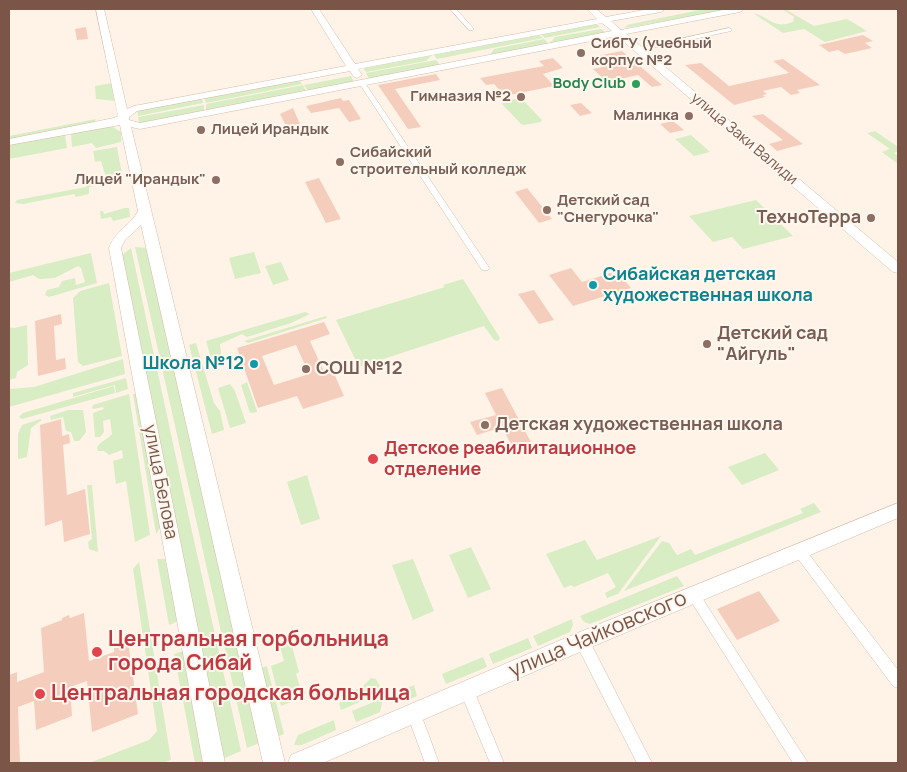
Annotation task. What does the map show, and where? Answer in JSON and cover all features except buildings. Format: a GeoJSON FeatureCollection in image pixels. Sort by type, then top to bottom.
{"type":"FeatureCollection","features":[{"type":"Feature","properties":{"kind":"main road","name":"улица Белова"},"geometry":{"type":"LineString","coordinates":[[100,9],[124,120],[140,225],[274,763]]}},
{"type":"Feature","properties":{"kind":"main road"},"geometry":{"type":"LineString","coordinates":[[316,9],[362,83]]}},
{"type":"Feature","properties":{"kind":"main road","name":"улица Заки Валиди"},"geometry":{"type":"LineString","coordinates":[[590,9],[898,269]]}},
{"type":"Feature","properties":{"kind":"main road"},"geometry":{"type":"LineString","coordinates":[[124,120],[134,108],[660,9]]}},
{"type":"Feature","properties":{"kind":"main road"},"geometry":{"type":"LineString","coordinates":[[9,142],[124,120],[140,126],[740,9]]}},
{"type":"Feature","properties":{"kind":"main road","name":"улица Белова"},"geometry":{"type":"LineString","coordinates":[[140,225],[116,244],[118,265],[214,763]]}},
{"type":"Feature","properties":{"kind":"main road","name":"улица Чайковского"},"geometry":{"type":"LineString","coordinates":[[299,763],[693,594],[800,552],[898,510]]}},
{"type":"Feature","properties":{"kind":"street"},"geometry":{"type":"LineString","coordinates":[[453,9],[471,29]]}},
{"type":"Feature","properties":{"kind":"street"},"geometry":{"type":"LineString","coordinates":[[638,49],[729,30]]}},
{"type":"Feature","properties":{"kind":"street"},"geometry":{"type":"LineString","coordinates":[[362,83],[485,268]]}},
{"type":"Feature","properties":{"kind":"street"},"geometry":{"type":"LineString","coordinates":[[800,552],[898,681]]}},
{"type":"Feature","properties":{"kind":"street"},"geometry":{"type":"LineString","coordinates":[[693,594],[801,763]]}},
{"type":"Feature","properties":{"kind":"street"},"geometry":{"type":"LineString","coordinates":[[582,641],[645,763]]}},
{"type":"Feature","properties":{"kind":"street"},"geometry":{"type":"LineString","coordinates":[[467,691],[497,763]]}},
{"type":"Feature","properties":{"kind":"street"},"geometry":{"type":"LineString","coordinates":[[414,714],[432,763]]}},
{"type":"Feature","properties":{"kind":"green space"},"geometry":{"type":"Polygon","coordinates":[[[704,9],[718,9],[721,11],[625,28],[627,25],[704,9]]]}},
{"type":"Feature","properties":{"kind":"green space"},"geometry":{"type":"Polygon","coordinates":[[[782,9],[814,26],[847,19],[867,31],[825,42],[804,29],[783,33],[753,13],[776,23],[786,24],[793,22],[794,17],[782,9]]]}},
{"type":"Feature","properties":{"kind":"green space"},"geometry":{"type":"Polygon","coordinates":[[[595,23],[600,27],[545,38],[541,34],[595,23]]]}},
{"type":"Feature","properties":{"kind":"green space"},"geometry":{"type":"Polygon","coordinates":[[[601,29],[607,33],[550,43],[555,37],[601,29]]]}},
{"type":"Feature","properties":{"kind":"green space"},"geometry":{"type":"Polygon","coordinates":[[[538,34],[543,38],[437,59],[433,54],[538,34]]]}},
{"type":"Feature","properties":{"kind":"green space"},"geometry":{"type":"Polygon","coordinates":[[[544,39],[549,44],[489,56],[494,49],[544,39]]]}},
{"type":"Feature","properties":{"kind":"green space"},"geometry":{"type":"Polygon","coordinates":[[[432,55],[426,61],[366,72],[363,67],[432,55]]]}},
{"type":"Feature","properties":{"kind":"green space"},"geometry":{"type":"Polygon","coordinates":[[[436,60],[440,65],[369,79],[366,73],[436,60]]]}},
{"type":"Feature","properties":{"kind":"green space"},"geometry":{"type":"Polygon","coordinates":[[[351,76],[354,82],[308,91],[304,85],[351,76]]]}},
{"type":"Feature","properties":{"kind":"green space"},"geometry":{"type":"Polygon","coordinates":[[[299,79],[302,84],[206,103],[204,97],[299,79]]]}},
{"type":"Feature","properties":{"kind":"green space"},"geometry":{"type":"Polygon","coordinates":[[[112,83],[115,101],[96,99],[95,86],[112,83]]]}},
{"type":"Feature","properties":{"kind":"green space"},"geometry":{"type":"Polygon","coordinates":[[[303,85],[306,91],[206,111],[206,104],[303,85]]]}},
{"type":"Feature","properties":{"kind":"green space"},"geometry":{"type":"Polygon","coordinates":[[[202,98],[203,103],[138,116],[137,110],[202,98]]]}},
{"type":"Feature","properties":{"kind":"green space"},"geometry":{"type":"Polygon","coordinates":[[[519,98],[542,120],[541,122],[521,124],[502,104],[503,102],[519,98]]]}},
{"type":"Feature","properties":{"kind":"green space"},"geometry":{"type":"Polygon","coordinates":[[[204,105],[204,111],[139,123],[138,117],[204,105]]]}},
{"type":"Feature","properties":{"kind":"green space"},"geometry":{"type":"Polygon","coordinates":[[[96,119],[93,124],[9,140],[9,136],[96,119]]]}},
{"type":"Feature","properties":{"kind":"green space"},"geometry":{"type":"Polygon","coordinates":[[[111,126],[121,132],[121,142],[96,148],[92,143],[72,147],[71,134],[74,132],[111,126]]]}},
{"type":"Feature","properties":{"kind":"green space"},"geometry":{"type":"Polygon","coordinates":[[[875,131],[898,147],[898,151],[894,153],[898,156],[898,164],[882,152],[890,149],[867,133],[875,131]]]}},
{"type":"Feature","properties":{"kind":"green space"},"geometry":{"type":"Polygon","coordinates":[[[65,134],[67,148],[9,159],[9,145],[65,134]]]}},
{"type":"Feature","properties":{"kind":"green space"},"geometry":{"type":"Polygon","coordinates":[[[691,135],[710,152],[694,156],[675,139],[691,135]]]}},
{"type":"Feature","properties":{"kind":"green space"},"geometry":{"type":"Polygon","coordinates":[[[117,147],[122,174],[106,177],[101,161],[95,162],[93,151],[117,147]]]}},
{"type":"Feature","properties":{"kind":"green space"},"geometry":{"type":"Polygon","coordinates":[[[94,181],[94,186],[89,187],[89,194],[76,197],[74,194],[23,204],[15,203],[17,200],[86,187],[86,183],[94,181]]]}},
{"type":"Feature","properties":{"kind":"green space"},"geometry":{"type":"Polygon","coordinates":[[[756,200],[793,236],[743,249],[732,237],[713,242],[689,216],[756,200]]]}},
{"type":"Feature","properties":{"kind":"green space"},"geometry":{"type":"Polygon","coordinates":[[[129,208],[130,217],[113,221],[111,217],[101,219],[100,211],[103,211],[104,214],[129,208]]]}},
{"type":"Feature","properties":{"kind":"green space"},"geometry":{"type":"Polygon","coordinates":[[[135,247],[147,248],[264,741],[247,748],[135,247]]]}},
{"type":"Feature","properties":{"kind":"green space"},"geometry":{"type":"Polygon","coordinates":[[[131,248],[241,751],[222,759],[121,256],[131,248]]]}},
{"type":"Feature","properties":{"kind":"green space"},"geometry":{"type":"Polygon","coordinates":[[[254,252],[261,273],[235,279],[229,258],[254,252]]]}},
{"type":"Feature","properties":{"kind":"green space"},"geometry":{"type":"Polygon","coordinates":[[[91,253],[97,283],[49,297],[45,295],[47,290],[59,287],[62,281],[75,278],[76,285],[85,282],[81,268],[78,266],[55,278],[39,279],[33,275],[9,282],[9,273],[91,253]]]}},
{"type":"Feature","properties":{"kind":"green space"},"geometry":{"type":"Polygon","coordinates":[[[281,262],[289,280],[273,285],[265,266],[281,262]]]}},
{"type":"Feature","properties":{"kind":"green space"},"geometry":{"type":"Polygon","coordinates":[[[463,279],[500,338],[498,341],[494,340],[484,326],[359,367],[336,320],[445,287],[443,285],[463,279]]]}},
{"type":"Feature","properties":{"kind":"green space"},"geometry":{"type":"Polygon","coordinates":[[[109,283],[122,356],[83,366],[78,362],[73,298],[80,291],[109,283]]]}},
{"type":"Feature","properties":{"kind":"green space"},"geometry":{"type":"Polygon","coordinates":[[[305,312],[310,314],[291,323],[247,337],[242,334],[220,344],[222,363],[214,368],[206,341],[305,312]]]}},
{"type":"Feature","properties":{"kind":"green space"},"geometry":{"type":"Polygon","coordinates":[[[326,316],[327,318],[248,343],[244,341],[326,316]]]}},
{"type":"Feature","properties":{"kind":"green space"},"geometry":{"type":"Polygon","coordinates":[[[27,325],[28,365],[17,372],[16,378],[9,380],[9,327],[14,328],[27,325]]]}},
{"type":"Feature","properties":{"kind":"green space"},"geometry":{"type":"Polygon","coordinates":[[[196,343],[214,403],[220,411],[224,430],[212,434],[189,345],[196,343]]]}},
{"type":"Feature","properties":{"kind":"green space"},"geometry":{"type":"Polygon","coordinates":[[[123,359],[125,374],[9,407],[10,389],[34,387],[123,359]]]}},
{"type":"Feature","properties":{"kind":"green space"},"geometry":{"type":"Polygon","coordinates":[[[126,378],[128,389],[116,393],[115,385],[73,397],[73,393],[126,378]]]}},
{"type":"Feature","properties":{"kind":"green space"},"geometry":{"type":"Polygon","coordinates":[[[247,382],[257,412],[250,413],[241,385],[247,382]]]}},
{"type":"Feature","properties":{"kind":"green space"},"geometry":{"type":"Polygon","coordinates":[[[230,384],[235,391],[246,423],[230,428],[218,388],[230,384]]]}},
{"type":"Feature","properties":{"kind":"green space"},"geometry":{"type":"Polygon","coordinates":[[[114,386],[115,393],[22,419],[19,417],[23,413],[114,386]]]}},
{"type":"Feature","properties":{"kind":"green space"},"geometry":{"type":"Polygon","coordinates":[[[129,394],[150,535],[135,542],[126,481],[116,484],[113,461],[123,458],[122,450],[109,455],[104,451],[98,451],[97,447],[112,434],[110,419],[103,421],[104,432],[100,437],[95,437],[93,413],[104,409],[103,407],[93,409],[92,407],[93,405],[129,394]]]}},
{"type":"Feature","properties":{"kind":"green space"},"geometry":{"type":"Polygon","coordinates":[[[133,394],[138,394],[160,528],[156,534],[133,394]]]}},
{"type":"Feature","properties":{"kind":"green space"},"geometry":{"type":"Polygon","coordinates":[[[68,410],[83,410],[86,432],[79,441],[74,441],[71,432],[66,431],[63,417],[51,420],[50,416],[68,410]]]}},
{"type":"Feature","properties":{"kind":"green space"},"geometry":{"type":"Polygon","coordinates":[[[42,420],[31,428],[27,457],[18,459],[18,434],[22,425],[42,420]]]}},
{"type":"Feature","properties":{"kind":"green space"},"geometry":{"type":"Polygon","coordinates":[[[765,453],[779,470],[742,485],[728,467],[765,453]]]}},
{"type":"Feature","properties":{"kind":"green space"},"geometry":{"type":"Polygon","coordinates":[[[307,475],[320,519],[301,525],[287,482],[307,475]]]}},
{"type":"Feature","properties":{"kind":"green space"},"geometry":{"type":"Polygon","coordinates":[[[87,485],[92,485],[98,552],[89,549],[88,542],[92,539],[87,485]]]}},
{"type":"Feature","properties":{"kind":"green space"},"geometry":{"type":"Polygon","coordinates":[[[814,503],[821,512],[624,591],[662,541],[669,543],[677,555],[691,549],[695,555],[803,513],[800,509],[814,503]]]}},
{"type":"Feature","properties":{"kind":"green space"},"geometry":{"type":"Polygon","coordinates":[[[661,536],[618,594],[607,598],[605,593],[616,587],[608,573],[574,587],[571,585],[564,588],[546,554],[585,540],[597,560],[661,536]]]}},
{"type":"Feature","properties":{"kind":"green space"},"geometry":{"type":"Polygon","coordinates":[[[471,547],[491,589],[468,598],[449,555],[471,547]]]}},
{"type":"Feature","properties":{"kind":"green space"},"geometry":{"type":"Polygon","coordinates":[[[157,559],[165,559],[178,621],[169,625],[157,559]]]}},
{"type":"Feature","properties":{"kind":"green space"},"geometry":{"type":"Polygon","coordinates":[[[413,559],[434,611],[413,620],[392,565],[413,559]]]}},
{"type":"Feature","properties":{"kind":"green space"},"geometry":{"type":"Polygon","coordinates":[[[139,562],[171,760],[162,763],[89,763],[149,740],[157,731],[133,569],[139,562]]]}},
{"type":"Feature","properties":{"kind":"green space"},"geometry":{"type":"Polygon","coordinates":[[[677,576],[684,586],[590,624],[584,622],[580,616],[677,576]]]}},
{"type":"Feature","properties":{"kind":"green space"},"geometry":{"type":"Polygon","coordinates":[[[572,619],[573,625],[570,632],[538,646],[533,636],[572,619]]]}},
{"type":"Feature","properties":{"kind":"green space"},"geometry":{"type":"Polygon","coordinates":[[[528,638],[532,648],[493,664],[489,654],[528,638]]]}},
{"type":"Feature","properties":{"kind":"green space"},"geometry":{"type":"Polygon","coordinates":[[[290,639],[299,672],[296,674],[303,697],[281,706],[271,666],[284,661],[279,643],[290,639]]]}},
{"type":"Feature","properties":{"kind":"green space"},"geometry":{"type":"Polygon","coordinates":[[[183,651],[205,763],[195,763],[174,654],[183,651]]]}},
{"type":"Feature","properties":{"kind":"green space"},"geometry":{"type":"Polygon","coordinates":[[[483,657],[487,667],[446,684],[442,674],[483,657]]]}},
{"type":"Feature","properties":{"kind":"green space"},"geometry":{"type":"Polygon","coordinates":[[[267,666],[284,734],[279,736],[261,668],[267,666]]]}},
{"type":"Feature","properties":{"kind":"green space"},"geometry":{"type":"Polygon","coordinates":[[[371,678],[376,679],[383,692],[341,710],[339,703],[355,696],[353,691],[362,687],[371,678]]]}},
{"type":"Feature","properties":{"kind":"green space"},"geometry":{"type":"Polygon","coordinates":[[[414,685],[417,696],[410,699],[401,700],[392,694],[414,685]]]}},
{"type":"Feature","properties":{"kind":"green space"},"geometry":{"type":"Polygon","coordinates":[[[383,698],[380,712],[356,722],[352,711],[383,698]]]}},
{"type":"Feature","properties":{"kind":"green space"},"geometry":{"type":"Polygon","coordinates":[[[334,720],[336,730],[302,745],[294,745],[298,735],[334,720]]]}},
{"type":"Feature","properties":{"kind":"place","name":"СибГУ (учебный корпус №2"},"geometry":{"type":"Point","coordinates":[581,53]}},
{"type":"Feature","properties":{"kind":"place","name":"Body Club"},"geometry":{"type":"Point","coordinates":[636,84]}},
{"type":"Feature","properties":{"kind":"place","name":"Гимназия №2"},"geometry":{"type":"Point","coordinates":[521,97]}},
{"type":"Feature","properties":{"kind":"place","name":"Малинка"},"geometry":{"type":"Point","coordinates":[689,116]}},
{"type":"Feature","properties":{"kind":"place","name":"Лицей Ирандык"},"geometry":{"type":"Point","coordinates":[201,130]}},
{"type":"Feature","properties":{"kind":"place","name":"Сибайский строительный колледж"},"geometry":{"type":"Point","coordinates":[340,162]}},
{"type":"Feature","properties":{"kind":"place","name":"Лицей \"Ирандык\""},"geometry":{"type":"Point","coordinates":[216,180]}},
{"type":"Feature","properties":{"kind":"place","name":"Детский сад \"Снегурочка\""},"geometry":{"type":"Point","coordinates":[547,210]}},
{"type":"Feature","properties":{"kind":"place","name":"ТехноТерра"},"geometry":{"type":"Point","coordinates":[871,218]}},
{"type":"Feature","properties":{"kind":"place","name":"Сибайская детская художественная школа"},"geometry":{"type":"Point","coordinates":[593,285]}},
{"type":"Feature","properties":{"kind":"place","name":"Детский сад \"Айгуль\""},"geometry":{"type":"Point","coordinates":[707,344]}},
{"type":"Feature","properties":{"kind":"place","name":"Школа №12"},"geometry":{"type":"Point","coordinates":[254,364]}},
{"type":"Feature","properties":{"kind":"place","name":"СОШ №12"},"geometry":{"type":"Point","coordinates":[306,369]}},
{"type":"Feature","properties":{"kind":"place","name":"Детская художественная школа"},"geometry":{"type":"Point","coordinates":[485,425]}},
{"type":"Feature","properties":{"kind":"place","name":"Детское реабилитационное отделение"},"geometry":{"type":"Point","coordinates":[373,459]}},
{"type":"Feature","properties":{"kind":"place","name":"Центральная горбольница города Сибай"},"geometry":{"type":"Point","coordinates":[97,652]}},
{"type":"Feature","properties":{"kind":"place","name":"Центральная городская больница"},"geometry":{"type":"Point","coordinates":[40,694]}}]}
